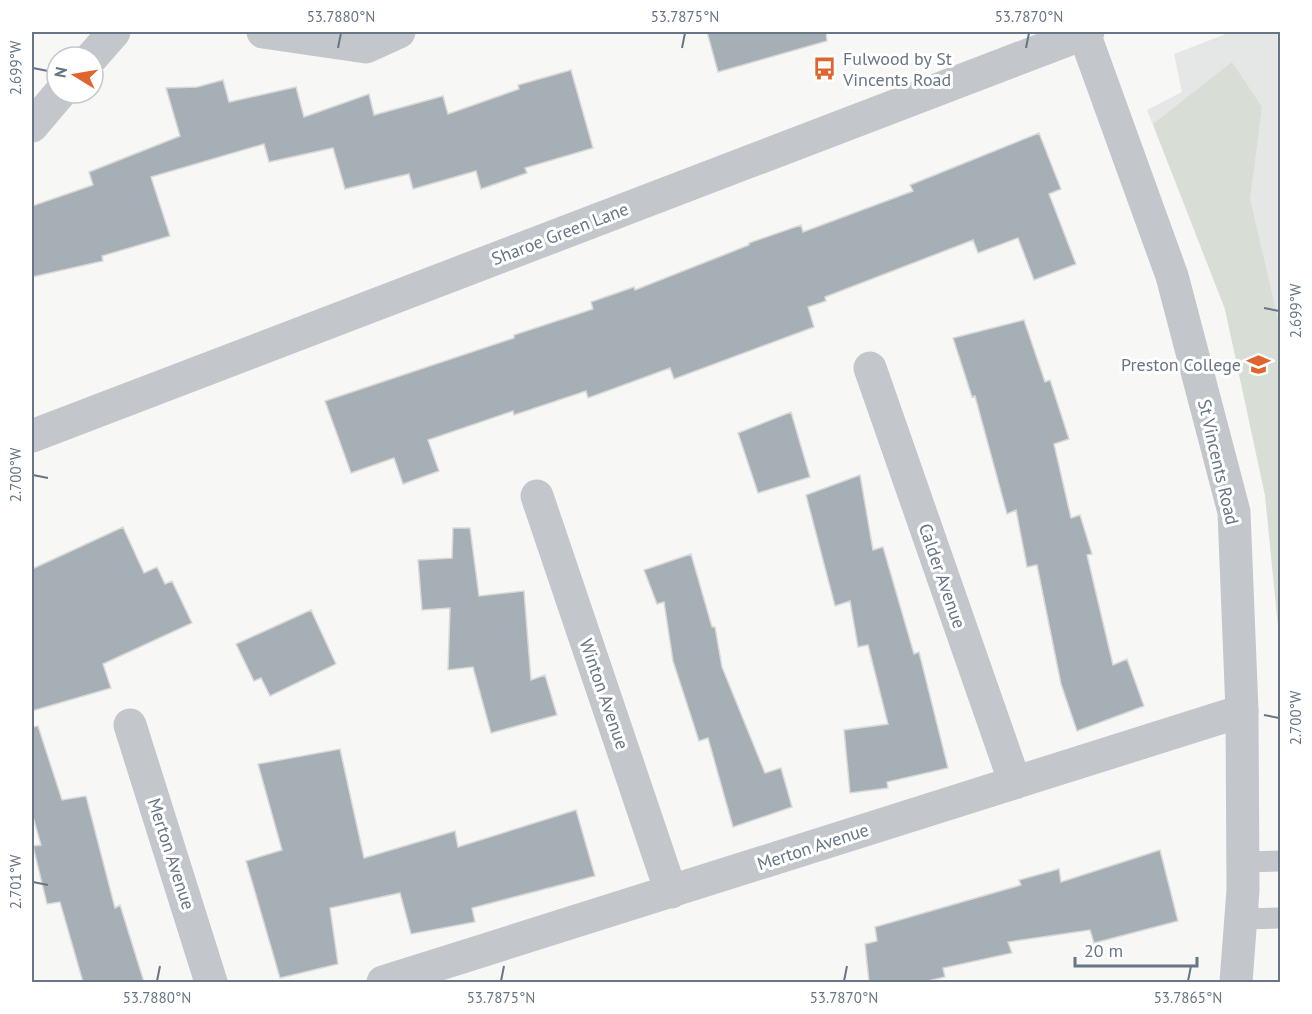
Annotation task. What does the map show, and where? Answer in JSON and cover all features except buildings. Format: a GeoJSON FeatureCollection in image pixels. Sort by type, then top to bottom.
{"type":"FeatureCollection","features":[{"type":"Feature","properties":{"kind":"street"},"geometry":{"type":"LineString","coordinates":[[103,45],[114,32]]}},
{"type":"Feature","properties":{"kind":"street"},"geometry":{"type":"LineString","coordinates":[[263,32],[366,47],[399,32]]}},
{"type":"Feature","properties":{"kind":"street","name":"Sharoe Green Lane"},"geometry":{"type":"LineString","coordinates":[[32,436],[1085,32]]}},
{"type":"Feature","properties":{"kind":"street","name":"St Vincents Road"},"geometry":{"type":"LineString","coordinates":[[1085,32],[1172,276],[1234,512],[1242,711],[1243,862],[1236,982]]}},
{"type":"Feature","properties":{"kind":"street"},"geometry":{"type":"LineString","coordinates":[[32,126],[50,105]]}},
{"type":"Feature","properties":{"kind":"street","name":"Calder Avenue"},"geometry":{"type":"LineString","coordinates":[[870,368],[1015,783]]}},
{"type":"Feature","properties":{"kind":"street","name":"Winton Avenue"},"geometry":{"type":"LineString","coordinates":[[537,496],[671,892]]}},
{"type":"Feature","properties":{"kind":"street","name":"Merton Avenue"},"geometry":{"type":"LineString","coordinates":[[383,982],[1242,711]]}},
{"type":"Feature","properties":{"kind":"street","name":"Merton Avenue"},"geometry":{"type":"LineString","coordinates":[[130,725],[212,982]]}},
{"type":"Feature","properties":{"kind":"lane"},"geometry":{"type":"LineString","coordinates":[[1243,862],[1281,861]]}},
{"type":"Feature","properties":{"kind":"lane"},"geometry":{"type":"LineString","coordinates":[[1241,919],[1281,918]]}},
{"type":"Feature","properties":{"kind":"shaded area","name":"Preston College"},"geometry":{"type":"Polygon","coordinates":[[[1231,32],[1280,32],[1280,638],[1265,495],[1225,309],[1147,110],[1182,92],[1174,54],[1231,32]]]}},
{"type":"Feature","properties":{"kind":"shaded area","name":"Preston College"},"geometry":{"type":"Polygon","coordinates":[[[1232,62],[1262,107],[1250,199],[1280,328],[1280,647],[1265,495],[1225,309],[1153,124],[1232,62]]]}},
{"type":"Feature","properties":{"kind":"place","name":"Fulwood by St Vincents Road"},"geometry":{"type":"Point","coordinates":[825,69]}},
{"type":"Feature","properties":{"kind":"place","name":"Preston College"},"geometry":{"type":"Point","coordinates":[1259,365]}}]}
